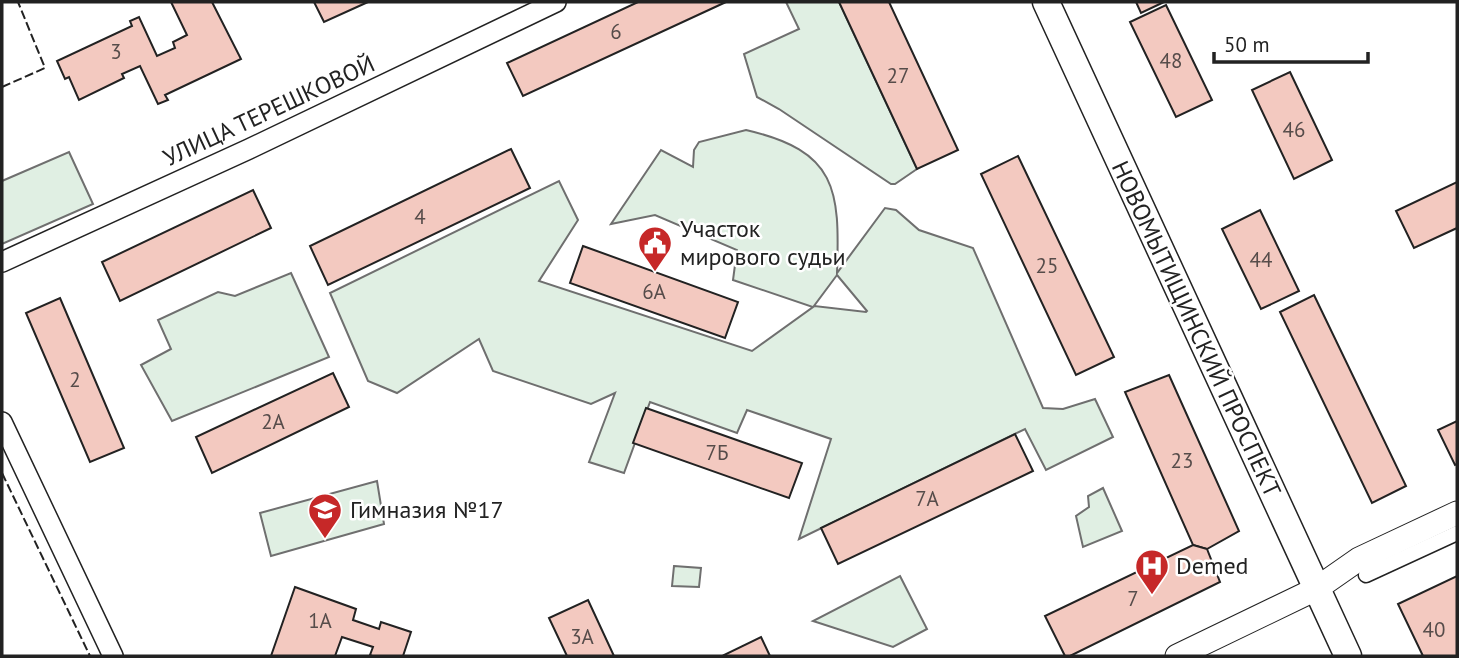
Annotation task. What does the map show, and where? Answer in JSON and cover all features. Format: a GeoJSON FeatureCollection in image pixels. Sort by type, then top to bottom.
{"type":"FeatureCollection","features":[{"type":"Feature","properties":{"kind":"main road","name":"НОВОМЫТИЩИНСКИЙ ПРОСПЕКТ"},"geometry":{"type":"LineString","coordinates":[[1046,2],[1348,656]]}},
{"type":"Feature","properties":{"kind":"street","name":"УЛИЦА ТЕРЕШКОВОЙ"},"geometry":{"type":"LineString","coordinates":[[2,262],[249,149],[556,2]]}},
{"type":"Feature","properties":{"kind":"street"},"geometry":{"type":"LineString","coordinates":[[2,422],[113,656]]}},
{"type":"Feature","properties":{"kind":"street"},"geometry":{"type":"LineString","coordinates":[[1177,656],[1316,589],[1359,559],[1457,513]]}},
{"type":"Feature","properties":{"kind":"street"},"geometry":{"type":"LineString","coordinates":[[1366,576],[1457,533]]}},
{"type":"Feature","properties":{"kind":"green space"},"geometry":{"type":"Polygon","coordinates":[[[786,2],[839,2],[917,169],[891,184],[757,97],[744,54],[799,29],[786,2]]]}},
{"type":"Feature","properties":{"kind":"green space"},"geometry":{"type":"Polygon","coordinates":[[[746,130],[799,149],[816,162],[827,178],[834,196],[837,218],[837,273],[885,208],[896,210],[919,230],[973,248],[1043,408],[1063,409],[1095,399],[1113,437],[1046,470],[1025,429],[799,539],[831,439],[747,410],[737,433],[650,402],[624,473],[589,462],[615,393],[591,404],[493,371],[479,339],[397,393],[368,381],[330,293],[559,181],[578,220],[539,281],[752,351],[813,307],[733,280],[737,250],[655,215],[611,224],[661,150],[693,167],[694,150],[699,142],[746,130]],[[837,275],[814,306],[866,312],[837,275]]]}},
{"type":"Feature","properties":{"kind":"green space"},"geometry":{"type":"Polygon","coordinates":[[[69,152],[93,204],[2,244],[2,181],[69,152]]]}},
{"type":"Feature","properties":{"kind":"green space"},"geometry":{"type":"Polygon","coordinates":[[[291,273],[329,357],[172,421],[141,365],[171,349],[158,320],[218,292],[235,296],[291,273]]]}},
{"type":"Feature","properties":{"kind":"green space"},"geometry":{"type":"Polygon","coordinates":[[[377,481],[384,524],[271,556],[260,513],[377,481]]]}},
{"type":"Feature","properties":{"kind":"green space"},"geometry":{"type":"Polygon","coordinates":[[[1103,488],[1122,531],[1083,547],[1076,516],[1089,507],[1088,496],[1103,488]]]}},
{"type":"Feature","properties":{"kind":"green space"},"geometry":{"type":"Polygon","coordinates":[[[674,566],[701,568],[699,587],[672,586],[674,566]]]}},
{"type":"Feature","properties":{"kind":"green space"},"geometry":{"type":"Polygon","coordinates":[[[900,576],[927,629],[893,647],[813,621],[900,576]]]}},
{"type":"Feature","properties":{"kind":"building"},"geometry":{"type":"Polygon","coordinates":[[[171,2],[212,2],[241,59],[165,95],[168,100],[158,104],[140,66],[122,74],[124,78],[79,100],[69,77],[65,79],[57,61],[132,26],[130,21],[139,17],[157,56],[175,48],[173,42],[187,35],[171,2]]]}},
{"type":"Feature","properties":{"kind":"building"},"geometry":{"type":"Polygon","coordinates":[[[314,2],[368,2],[324,22],[314,2]]]}},
{"type":"Feature","properties":{"kind":"building"},"geometry":{"type":"Polygon","coordinates":[[[638,2],[726,2],[523,96],[507,63],[638,2]]]}},
{"type":"Feature","properties":{"kind":"building"},"geometry":{"type":"Polygon","coordinates":[[[839,2],[889,2],[958,150],[917,169],[839,2]]]}},
{"type":"Feature","properties":{"kind":"building"},"geometry":{"type":"Polygon","coordinates":[[[1136,2],[1164,2],[1141,13],[1136,2]]]}},
{"type":"Feature","properties":{"kind":"building"},"geometry":{"type":"Polygon","coordinates":[[[1166,5],[1212,100],[1176,117],[1130,22],[1166,5]]]}},
{"type":"Feature","properties":{"kind":"building"},"geometry":{"type":"Polygon","coordinates":[[[1290,72],[1332,160],[1294,179],[1252,90],[1290,72]]]}},
{"type":"Feature","properties":{"kind":"building"},"geometry":{"type":"Polygon","coordinates":[[[511,149],[530,188],[328,285],[310,246],[511,149]]]}},
{"type":"Feature","properties":{"kind":"building"},"geometry":{"type":"Polygon","coordinates":[[[1018,156],[1114,357],[1076,375],[981,174],[1018,156]]]}},
{"type":"Feature","properties":{"kind":"building"},"geometry":{"type":"Polygon","coordinates":[[[1457,182],[1457,228],[1414,248],[1396,211],[1457,182]]]}},
{"type":"Feature","properties":{"kind":"building"},"geometry":{"type":"Polygon","coordinates":[[[253,190],[271,228],[120,301],[102,262],[253,190]]]}},
{"type":"Feature","properties":{"kind":"building"},"geometry":{"type":"Polygon","coordinates":[[[1260,210],[1299,291],[1261,309],[1222,229],[1260,210]]]}},
{"type":"Feature","properties":{"kind":"building"},"geometry":{"type":"Polygon","coordinates":[[[583,246],[738,302],[725,338],[570,283],[583,246]]]}},
{"type":"Feature","properties":{"kind":"building"},"geometry":{"type":"Polygon","coordinates":[[[1314,295],[1406,486],[1372,503],[1280,312],[1314,295]]]}},
{"type":"Feature","properties":{"kind":"building"},"geometry":{"type":"Polygon","coordinates":[[[60,298],[124,448],[90,462],[26,313],[60,298]]]}},
{"type":"Feature","properties":{"kind":"building"},"geometry":{"type":"Polygon","coordinates":[[[333,373],[349,407],[212,473],[196,437],[333,373]]]}},
{"type":"Feature","properties":{"kind":"building"},"geometry":{"type":"Polygon","coordinates":[[[1169,375],[1239,531],[1207,549],[1193,545],[1125,392],[1169,375]]]}},
{"type":"Feature","properties":{"kind":"building"},"geometry":{"type":"Polygon","coordinates":[[[646,408],[802,463],[789,498],[633,443],[646,408]]]}},
{"type":"Feature","properties":{"kind":"building"},"geometry":{"type":"Polygon","coordinates":[[[1457,421],[1457,464],[1455,465],[1438,430],[1457,421]]]}},
{"type":"Feature","properties":{"kind":"building"},"geometry":{"type":"Polygon","coordinates":[[[1015,434],[1033,471],[838,564],[821,528],[1015,434]]]}},
{"type":"Feature","properties":{"kind":"building"},"geometry":{"type":"Polygon","coordinates":[[[1193,545],[1207,549],[1220,582],[1070,656],[1065,656],[1045,616],[1193,545]]]}},
{"type":"Feature","properties":{"kind":"building"},"geometry":{"type":"Polygon","coordinates":[[[1457,576],[1457,656],[1423,656],[1398,604],[1457,576]]]}},
{"type":"Feature","properties":{"kind":"building"},"geometry":{"type":"Polygon","coordinates":[[[295,587],[356,609],[353,620],[379,629],[381,622],[411,632],[403,656],[372,656],[373,647],[342,637],[335,656],[271,656],[295,587]]]}},
{"type":"Feature","properties":{"kind":"building"},"geometry":{"type":"Polygon","coordinates":[[[588,600],[614,656],[567,656],[549,618],[588,600]]]}},
{"type":"Feature","properties":{"kind":"building"},"geometry":{"type":"Polygon","coordinates":[[[761,637],[770,656],[724,655],[761,637]]]}},
{"type":"Feature","properties":{"kind":"fence"},"geometry":{"type":"LineString","coordinates":[[2,87],[45,68],[18,2]]}},
{"type":"Feature","properties":{"kind":"fence"},"geometry":{"type":"LineString","coordinates":[[2,473],[90,656]]}},
{"type":"Feature","properties":{"kind":"place","name":"Участок мирового судьи"},"geometry":{"type":"Point","coordinates":[655,273]}},
{"type":"Feature","properties":{"kind":"place","name":"Гимназия №17"},"geometry":{"type":"Point","coordinates":[325,540]}},
{"type":"Feature","properties":{"kind":"place","name":"Demed"},"geometry":{"type":"Point","coordinates":[1152,596]}}]}
